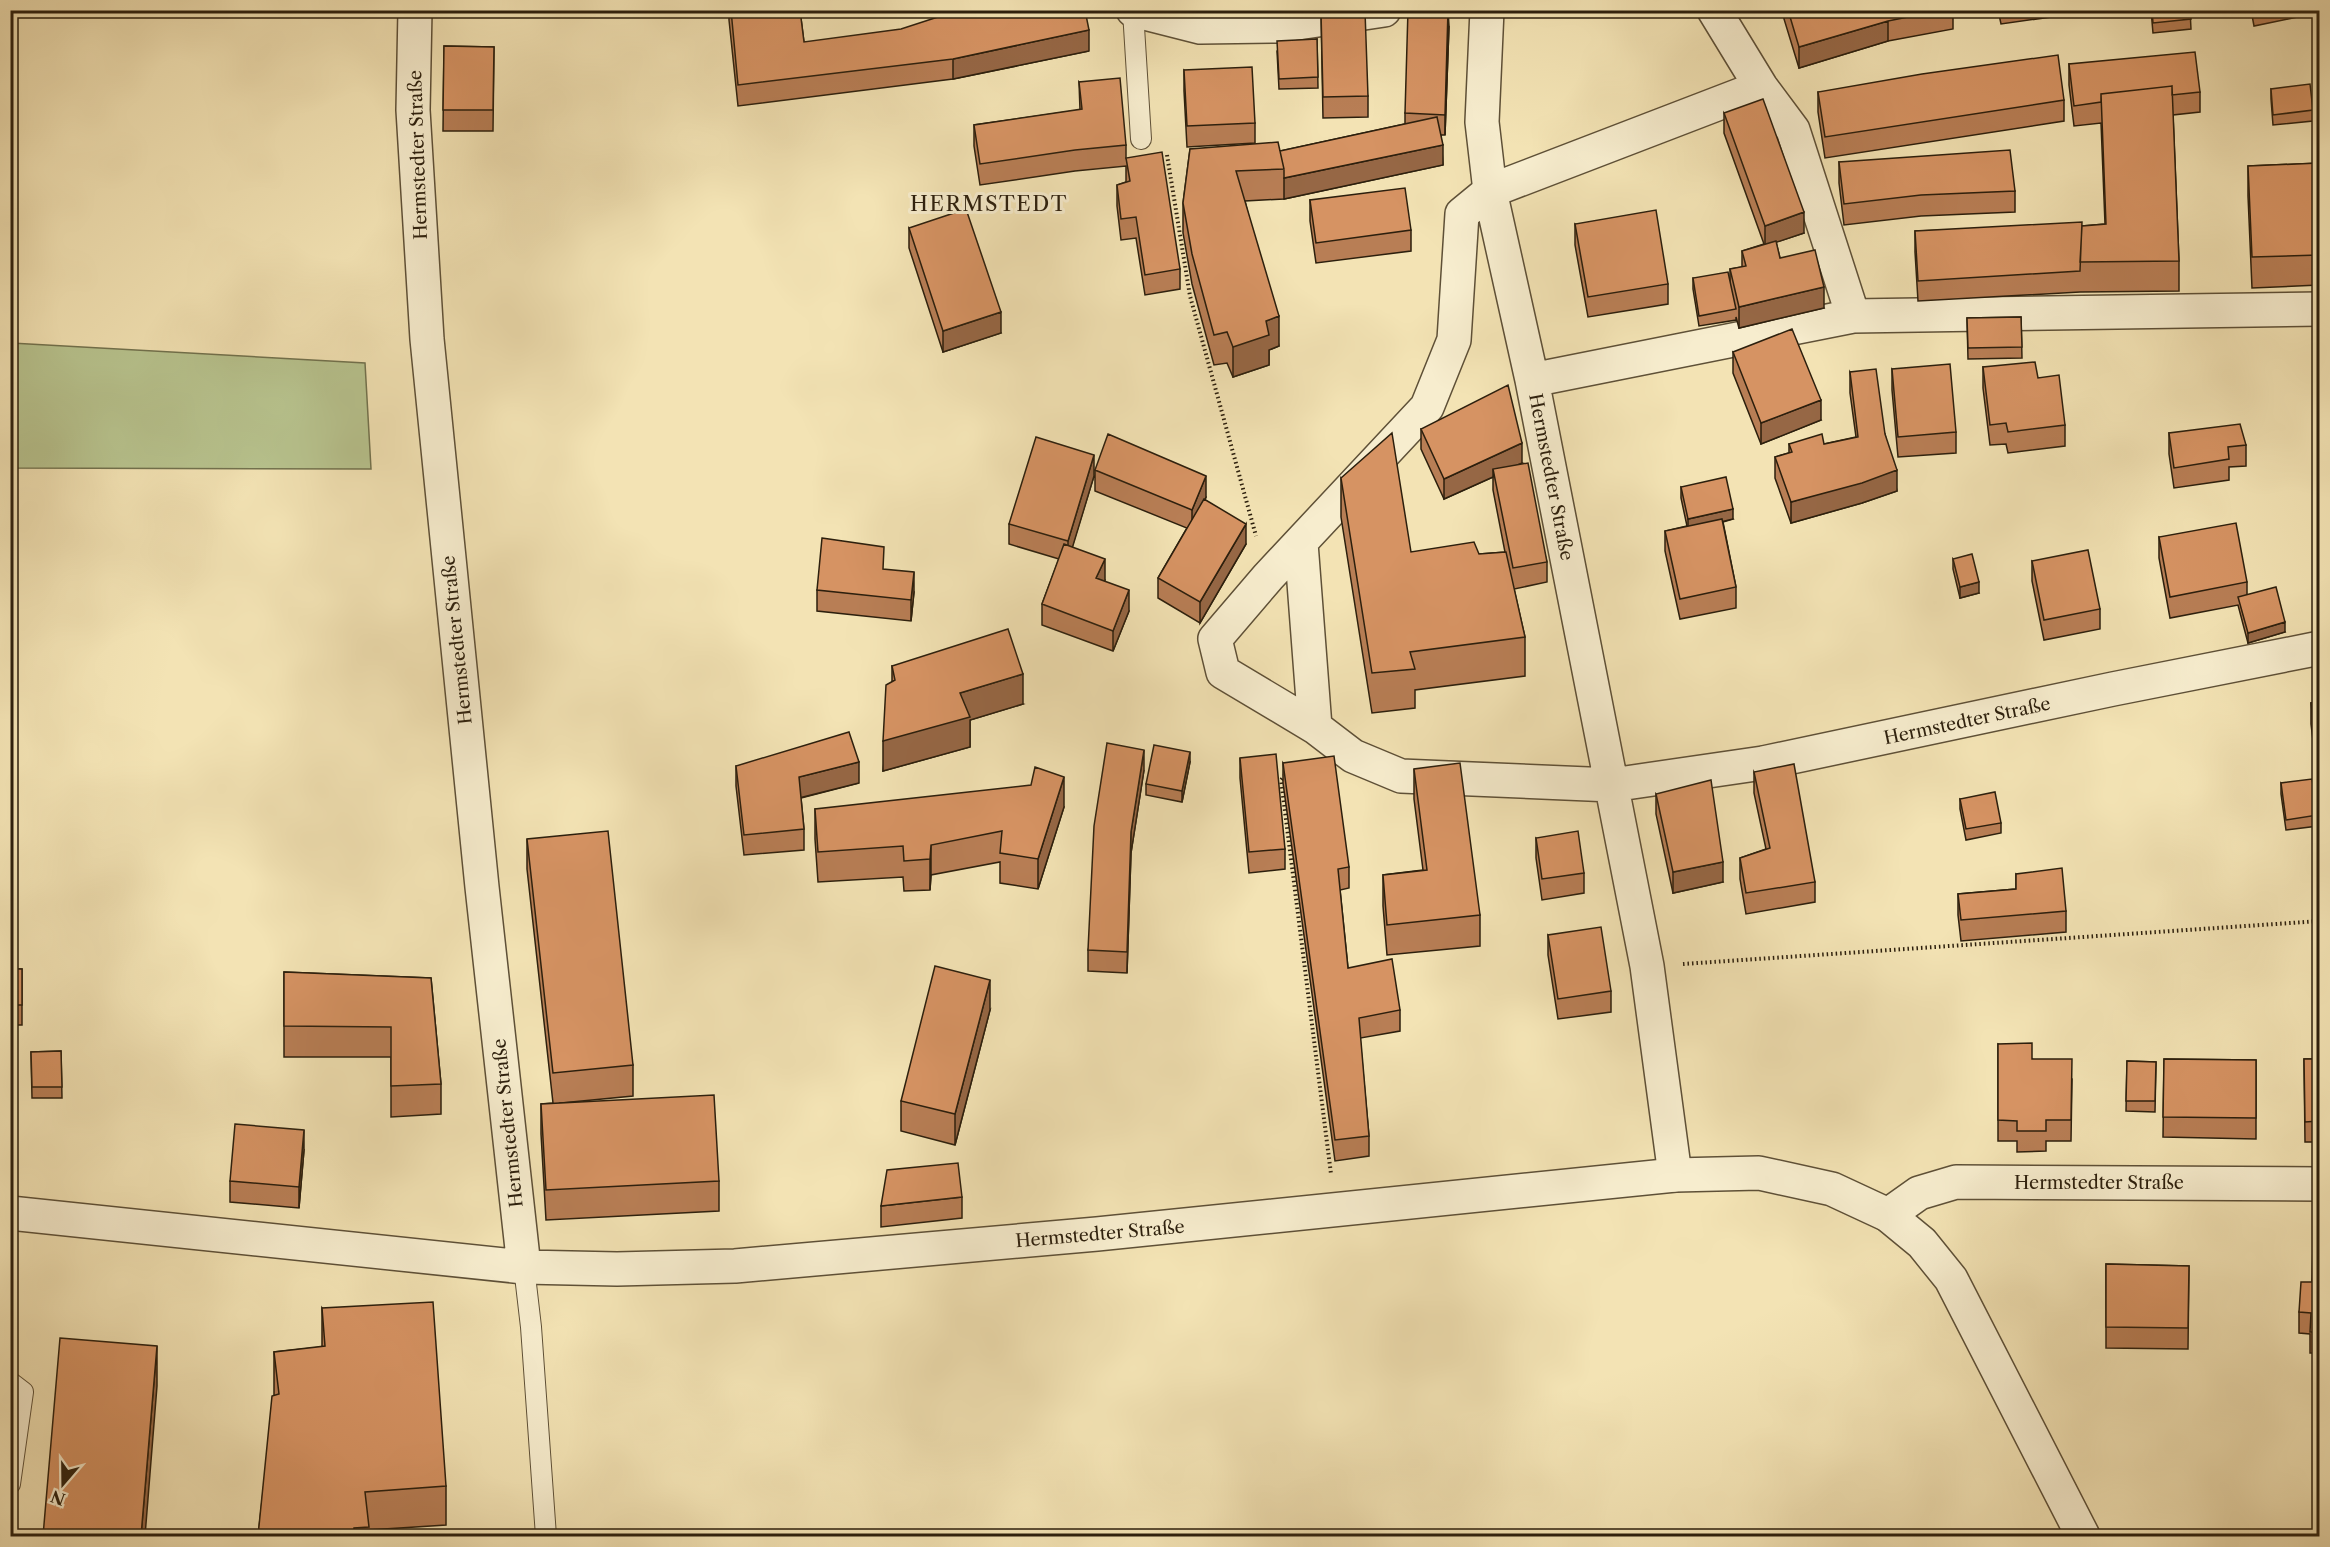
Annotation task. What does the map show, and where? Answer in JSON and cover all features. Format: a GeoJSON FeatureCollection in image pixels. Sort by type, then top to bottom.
{"type":"FeatureCollection","features":[{"type":"Feature","properties":{"kind":"street","name":"Hermstedter Straße"},"geometry":{"type":"LineString","coordinates":[[415,10],[413,110],[427,339],[482,887],[524,1267]]}},
{"type":"Feature","properties":{"kind":"street"},"geometry":{"type":"LineString","coordinates":[[1133,11],[1200,27],[1278,26],[1384,10]]}},
{"type":"Feature","properties":{"kind":"street","name":"Hermstedter Straße"},"geometry":{"type":"LineString","coordinates":[[1487,10],[1482,122],[1491,191],[1532,380],[1647,966],[1675,1175]]}},
{"type":"Feature","properties":{"kind":"street"},"geometry":{"type":"LineString","coordinates":[[1714,10],[1761,87],[1793,130],[1853,316]]}},
{"type":"Feature","properties":{"kind":"street","name":"Hermstedter Straße"},"geometry":{"type":"LineString","coordinates":[[1761,87],[1491,191],[1462,214],[1454,340],[1427,407],[1268,577],[1215,639],[1223,672],[1315,727],[1353,756],[1401,776],[1612,785],[1763,763],[2319,648]]}},
{"type":"Feature","properties":{"kind":"street","name":"Hermstedter Straße"},"geometry":{"type":"LineString","coordinates":[[1532,380],[1853,316],[2319,309]]}},
{"type":"Feature","properties":{"kind":"street"},"geometry":{"type":"LineString","coordinates":[[1301,543],[1315,727]]}},
{"type":"Feature","properties":{"kind":"street","name":"Hermstedter Straße"},"geometry":{"type":"LineString","coordinates":[[10,1213],[524,1267],[618,1269],[735,1266],[1336,1211],[1675,1175],[1759,1173],[1832,1189],[1888,1215],[1922,1243],[1951,1280],[2083,1536]]}},
{"type":"Feature","properties":{"kind":"street","name":"Hermstedter Straße"},"geometry":{"type":"LineString","coordinates":[[1888,1215],[1919,1193],[1956,1182],[2319,1184]]}},
{"type":"Feature","properties":{"kind":"lane"},"geometry":{"type":"LineString","coordinates":[[1133,11],[1142,139]]}},
{"type":"Feature","properties":{"kind":"lane"},"geometry":{"type":"LineString","coordinates":[[524,1267],[531,1327],[546,1536]]}},
{"type":"Feature","properties":{"kind":"lane"},"geometry":{"type":"LineString","coordinates":[[10,1382],[23,1392],[10,1484]]}},
{"type":"Feature","properties":{"kind":"path"},"geometry":{"type":"LineString","coordinates":[[1142,139],[1167,155],[1190,296],[1268,577]]}},
{"type":"Feature","properties":{"kind":"path"},"geometry":{"type":"LineString","coordinates":[[1315,727],[1281,780],[1336,1211]]}},
{"type":"Feature","properties":{"kind":"path"},"geometry":{"type":"LineString","coordinates":[[1647,966],[2319,921]]}},
{"type":"Feature","properties":{"kind":"green space"},"geometry":{"type":"Polygon","coordinates":[[[11,343],[365,363],[371,469],[11,468],[11,343]]]}},
{"type":"Feature","properties":{"kind":"building"},"geometry":{"type":"Polygon","coordinates":[[[731,10],[800,10],[804,42],[901,29],[965,10],[1085,10],[1089,30],[953,59],[738,85],[731,10]]]}},
{"type":"Feature","properties":{"kind":"building"},"geometry":{"type":"Polygon","coordinates":[[[1408,10],[1448,10],[1445,115],[1405,113],[1408,10]]]}},
{"type":"Feature","properties":{"kind":"building"},"geometry":{"type":"Polygon","coordinates":[[[1788,10],[1943,10],[1888,21],[1799,47],[1788,10]]]}},
{"type":"Feature","properties":{"kind":"building"},"geometry":{"type":"Polygon","coordinates":[[[2152,10],[2190,10],[2191,19],[2153,23],[2152,10]]]}},
{"type":"Feature","properties":{"kind":"building"},"geometry":{"type":"Polygon","coordinates":[[[1365,11],[1368,96],[1323,97],[1321,12],[1365,11]]]}},
{"type":"Feature","properties":{"kind":"building"},"geometry":{"type":"Polygon","coordinates":[[[1317,39],[1318,77],[1279,79],[1277,41],[1317,39]]]}},
{"type":"Feature","properties":{"kind":"building"},"geometry":{"type":"Polygon","coordinates":[[[444,46],[494,47],[493,110],[443,110],[444,46]]]}},
{"type":"Feature","properties":{"kind":"building"},"geometry":{"type":"Polygon","coordinates":[[[2195,52],[2200,92],[2172,95],[2172,86],[2101,94],[2101,102],[2074,106],[2069,64],[2195,52]]]}},
{"type":"Feature","properties":{"kind":"building"},"geometry":{"type":"Polygon","coordinates":[[[2058,55],[2064,100],[1825,137],[1818,92],[1922,74],[2058,55]]]}},
{"type":"Feature","properties":{"kind":"building"},"geometry":{"type":"Polygon","coordinates":[[[1252,67],[1255,123],[1187,126],[1184,70],[1252,67]]]}},
{"type":"Feature","properties":{"kind":"building"},"geometry":{"type":"Polygon","coordinates":[[[1120,78],[1126,145],[980,164],[974,125],[1082,109],[1079,82],[1120,78]]]}},
{"type":"Feature","properties":{"kind":"building"},"geometry":{"type":"Polygon","coordinates":[[[2310,84],[2313,110],[2273,115],[2271,89],[2310,84]]]}},
{"type":"Feature","properties":{"kind":"building"},"geometry":{"type":"Polygon","coordinates":[[[2172,86],[2179,261],[2080,262],[2082,226],[2106,224],[2101,94],[2172,86]]]}},
{"type":"Feature","properties":{"kind":"building"},"geometry":{"type":"Polygon","coordinates":[[[1763,99],[1804,212],[1765,226],[1724,113],[1763,99]]]}},
{"type":"Feature","properties":{"kind":"building"},"geometry":{"type":"Polygon","coordinates":[[[1437,117],[1443,145],[1284,178],[1280,151],[1437,117]]]}},
{"type":"Feature","properties":{"kind":"building"},"geometry":{"type":"Polygon","coordinates":[[[1278,142],[1284,169],[1236,171],[1279,316],[1266,321],[1269,335],[1233,347],[1227,332],[1214,335],[1192,254],[1183,203],[1190,149],[1278,142]]]}},
{"type":"Feature","properties":{"kind":"building"},"geometry":{"type":"Polygon","coordinates":[[[2010,150],[2015,191],[1921,195],[1844,204],[1839,162],[2010,150]]]}},
{"type":"Feature","properties":{"kind":"building"},"geometry":{"type":"Polygon","coordinates":[[[1162,152],[1180,269],[1145,275],[1136,217],[1121,219],[1117,185],[1130,181],[1126,158],[1162,152]]]}},
{"type":"Feature","properties":{"kind":"building"},"geometry":{"type":"Polygon","coordinates":[[[2319,163],[2319,255],[2252,257],[2248,166],[2319,163]]]}},
{"type":"Feature","properties":{"kind":"building"},"geometry":{"type":"Polygon","coordinates":[[[1405,188],[1411,230],[1316,243],[1310,200],[1405,188]]]}},
{"type":"Feature","properties":{"kind":"building"},"geometry":{"type":"Polygon","coordinates":[[[966,209],[1001,312],[943,331],[909,228],[966,209]]]}},
{"type":"Feature","properties":{"kind":"building"},"geometry":{"type":"Polygon","coordinates":[[[1656,210],[1668,284],[1588,297],[1575,224],[1656,210]]]}},
{"type":"Feature","properties":{"kind":"building"},"geometry":{"type":"Polygon","coordinates":[[[2082,222],[2080,271],[1918,281],[1915,231],[2082,222]]]}},
{"type":"Feature","properties":{"kind":"building"},"geometry":{"type":"Polygon","coordinates":[[[1776,241],[1780,258],[1815,250],[1824,287],[1739,307],[1730,269],[1746,266],[1742,251],[1776,241]]]}},
{"type":"Feature","properties":{"kind":"building"},"geometry":{"type":"Polygon","coordinates":[[[1728,272],[1736,309],[1699,316],[1693,278],[1728,272]]]}},
{"type":"Feature","properties":{"kind":"building"},"geometry":{"type":"Polygon","coordinates":[[[2021,317],[2022,347],[1968,348],[1967,318],[2021,317]]]}},
{"type":"Feature","properties":{"kind":"building"},"geometry":{"type":"Polygon","coordinates":[[[1792,329],[1821,400],[1761,423],[1733,352],[1792,329]]]}},
{"type":"Feature","properties":{"kind":"building"},"geometry":{"type":"Polygon","coordinates":[[[2035,362],[2038,378],[2059,375],[2065,425],[2008,432],[2006,423],[1990,425],[1983,367],[2035,362]]]}},
{"type":"Feature","properties":{"kind":"building"},"geometry":{"type":"Polygon","coordinates":[[[1950,364],[1956,432],[1898,437],[1892,369],[1950,364]]]}},
{"type":"Feature","properties":{"kind":"building"},"geometry":{"type":"Polygon","coordinates":[[[1876,369],[1885,434],[1897,470],[1862,483],[1791,502],[1775,457],[1792,452],[1789,444],[1822,434],[1824,444],[1858,437],[1850,372],[1876,369]]]}},
{"type":"Feature","properties":{"kind":"building"},"geometry":{"type":"Polygon","coordinates":[[[1508,385],[1522,443],[1444,479],[1421,429],[1508,385]]]}},
{"type":"Feature","properties":{"kind":"building"},"geometry":{"type":"Polygon","coordinates":[[[2240,424],[2246,445],[2228,447],[2229,459],[2174,468],[2169,433],[2240,424]]]}},
{"type":"Feature","properties":{"kind":"building"},"geometry":{"type":"Polygon","coordinates":[[[1392,433],[1411,552],[1474,542],[1479,554],[1506,552],[1525,637],[1410,652],[1415,669],[1372,673],[1341,478],[1392,433]]]}},
{"type":"Feature","properties":{"kind":"building"},"geometry":{"type":"Polygon","coordinates":[[[1108,434],[1206,476],[1192,510],[1095,470],[1108,434]]]}},
{"type":"Feature","properties":{"kind":"building"},"geometry":{"type":"Polygon","coordinates":[[[1036,437],[1094,455],[1068,541],[1009,524],[1036,437]]]}},
{"type":"Feature","properties":{"kind":"building"},"geometry":{"type":"Polygon","coordinates":[[[1528,463],[1547,562],[1513,568],[1493,469],[1528,463]]]}},
{"type":"Feature","properties":{"kind":"building"},"geometry":{"type":"Polygon","coordinates":[[[1726,477],[1733,509],[1688,519],[1681,487],[1726,477]]]}},
{"type":"Feature","properties":{"kind":"building"},"geometry":{"type":"Polygon","coordinates":[[[1204,499],[1246,524],[1200,602],[1158,578],[1204,499]]]}},
{"type":"Feature","properties":{"kind":"building"},"geometry":{"type":"Polygon","coordinates":[[[1722,519],[1736,587],[1680,599],[1665,531],[1722,519]]]}},
{"type":"Feature","properties":{"kind":"building"},"geometry":{"type":"Polygon","coordinates":[[[2236,523],[2247,582],[2170,597],[2159,537],[2236,523]]]}},
{"type":"Feature","properties":{"kind":"building"},"geometry":{"type":"Polygon","coordinates":[[[822,538],[884,547],[883,569],[914,572],[911,600],[817,590],[822,538]]]}},
{"type":"Feature","properties":{"kind":"building"},"geometry":{"type":"Polygon","coordinates":[[[1064,544],[1105,559],[1096,578],[1129,590],[1113,631],[1042,604],[1064,544]]]}},
{"type":"Feature","properties":{"kind":"building"},"geometry":{"type":"Polygon","coordinates":[[[2088,550],[2100,609],[2044,620],[2032,561],[2088,550]]]}},
{"type":"Feature","properties":{"kind":"building"},"geometry":{"type":"Polygon","coordinates":[[[1972,554],[1979,582],[1960,587],[1953,559],[1972,554]]]}},
{"type":"Feature","properties":{"kind":"building"},"geometry":{"type":"Polygon","coordinates":[[[2319,569],[2319,597],[2314,570],[2319,569]]]}},
{"type":"Feature","properties":{"kind":"building"},"geometry":{"type":"Polygon","coordinates":[[[2276,587],[2285,622],[2248,633],[2238,597],[2276,587]]]}},
{"type":"Feature","properties":{"kind":"building"},"geometry":{"type":"Polygon","coordinates":[[[1008,629],[1023,674],[960,693],[970,717],[883,741],[886,685],[895,680],[892,666],[1008,629]]]}},
{"type":"Feature","properties":{"kind":"building"},"geometry":{"type":"Polygon","coordinates":[[[2319,702],[2319,769],[2311,703],[2319,702]]]}},
{"type":"Feature","properties":{"kind":"building"},"geometry":{"type":"Polygon","coordinates":[[[849,732],[859,762],[799,777],[804,829],[744,835],[736,766],[849,732]]]}},
{"type":"Feature","properties":{"kind":"building"},"geometry":{"type":"Polygon","coordinates":[[[1107,743],[1144,750],[1131,832],[1127,952],[1088,950],[1094,826],[1107,743]]]}},
{"type":"Feature","properties":{"kind":"building"},"geometry":{"type":"Polygon","coordinates":[[[1154,745],[1190,752],[1182,791],[1146,784],[1154,745]]]}},
{"type":"Feature","properties":{"kind":"building"},"geometry":{"type":"Polygon","coordinates":[[[1276,754],[1285,849],[1249,852],[1240,758],[1276,754]]]}},
{"type":"Feature","properties":{"kind":"building"},"geometry":{"type":"Polygon","coordinates":[[[1334,756],[1349,867],[1338,869],[1348,968],[1392,959],[1400,1010],[1359,1018],[1369,1136],[1335,1140],[1283,763],[1334,756]]]}},
{"type":"Feature","properties":{"kind":"building"},"geometry":{"type":"Polygon","coordinates":[[[1460,763],[1480,915],[1387,925],[1383,875],[1427,870],[1414,769],[1460,763]]]}},
{"type":"Feature","properties":{"kind":"building"},"geometry":{"type":"Polygon","coordinates":[[[1794,764],[1815,882],[1746,893],[1740,858],[1770,848],[1754,772],[1794,764]]]}},
{"type":"Feature","properties":{"kind":"building"},"geometry":{"type":"Polygon","coordinates":[[[1035,767],[1064,777],[1038,859],[1000,853],[1002,831],[931,845],[930,859],[904,861],[903,846],[818,852],[815,809],[1031,785],[1035,767]]]}},
{"type":"Feature","properties":{"kind":"building"},"geometry":{"type":"Polygon","coordinates":[[[2312,779],[2318,815],[2286,820],[2281,783],[2312,779]]]}},
{"type":"Feature","properties":{"kind":"building"},"geometry":{"type":"Polygon","coordinates":[[[1711,780],[1723,862],[1673,872],[1656,794],[1711,780]]]}},
{"type":"Feature","properties":{"kind":"building"},"geometry":{"type":"Polygon","coordinates":[[[1995,792],[2001,823],[1966,829],[1960,799],[1995,792]]]}},
{"type":"Feature","properties":{"kind":"building"},"geometry":{"type":"Polygon","coordinates":[[[608,831],[633,1065],[553,1073],[527,839],[608,831]]]}},
{"type":"Feature","properties":{"kind":"building"},"geometry":{"type":"Polygon","coordinates":[[[1578,831],[1584,873],[1542,879],[1536,838],[1578,831]]]}},
{"type":"Feature","properties":{"kind":"building"},"geometry":{"type":"Polygon","coordinates":[[[2062,868],[2066,911],[1961,920],[1958,894],[2016,889],[2016,874],[2062,868]]]}},
{"type":"Feature","properties":{"kind":"building"},"geometry":{"type":"Polygon","coordinates":[[[1601,927],[1611,991],[1558,999],[1548,935],[1601,927]]]}},
{"type":"Feature","properties":{"kind":"building"},"geometry":{"type":"Polygon","coordinates":[[[935,966],[990,980],[955,1114],[901,1101],[935,966]]]}},
{"type":"Feature","properties":{"kind":"building"},"geometry":{"type":"Polygon","coordinates":[[[10,969],[22,969],[22,1005],[10,1005],[10,969]]]}},
{"type":"Feature","properties":{"kind":"building"},"geometry":{"type":"Polygon","coordinates":[[[284,972],[431,978],[441,1084],[391,1086],[391,1027],[284,1026],[284,972]]]}},
{"type":"Feature","properties":{"kind":"building"},"geometry":{"type":"Polygon","coordinates":[[[2032,1043],[2032,1059],[2072,1059],[2071,1120],[2046,1120],[2046,1131],[2017,1131],[2017,1121],[1998,1120],[1998,1044],[2032,1043]]]}},
{"type":"Feature","properties":{"kind":"building"},"geometry":{"type":"Polygon","coordinates":[[[61,1051],[62,1087],[32,1087],[31,1052],[61,1051]]]}},
{"type":"Feature","properties":{"kind":"building"},"geometry":{"type":"Polygon","coordinates":[[[2164,1059],[2256,1060],[2256,1118],[2163,1117],[2164,1059]]]}},
{"type":"Feature","properties":{"kind":"building"},"geometry":{"type":"Polygon","coordinates":[[[2304,1059],[2319,1059],[2319,1121],[2305,1122],[2304,1059]]]}},
{"type":"Feature","properties":{"kind":"building"},"geometry":{"type":"Polygon","coordinates":[[[2127,1061],[2156,1062],[2155,1101],[2126,1101],[2127,1061]]]}},
{"type":"Feature","properties":{"kind":"building"},"geometry":{"type":"Polygon","coordinates":[[[714,1095],[719,1181],[546,1190],[541,1104],[714,1095]]]}},
{"type":"Feature","properties":{"kind":"building"},"geometry":{"type":"Polygon","coordinates":[[[235,1124],[304,1130],[299,1187],[230,1181],[235,1124]]]}},
{"type":"Feature","properties":{"kind":"building"},"geometry":{"type":"Polygon","coordinates":[[[958,1163],[962,1197],[881,1206],[887,1170],[958,1163]]]}},
{"type":"Feature","properties":{"kind":"building"},"geometry":{"type":"Polygon","coordinates":[[[2313,1244],[2319,1244],[2319,1332],[2310,1332],[2311,1313],[2299,1312],[2301,1282],[2312,1282],[2313,1244]]]}},
{"type":"Feature","properties":{"kind":"building"},"geometry":{"type":"Polygon","coordinates":[[[2106,1264],[2189,1266],[2188,1328],[2106,1327],[2106,1264]]]}},
{"type":"Feature","properties":{"kind":"building"},"geometry":{"type":"Polygon","coordinates":[[[433,1302],[446,1486],[365,1492],[369,1527],[354,1528],[354,1536],[258,1536],[272,1396],[279,1394],[274,1352],[325,1346],[322,1308],[433,1302]]]}},
{"type":"Feature","properties":{"kind":"building"},"geometry":{"type":"Polygon","coordinates":[[[60,1338],[157,1346],[141,1536],[43,1536],[60,1338]]]}},
{"type":"Feature","properties":{"kind":"district","name":"HERMSTEDT"},"geometry":{"type":"Point","coordinates":[989,203]}}]}
